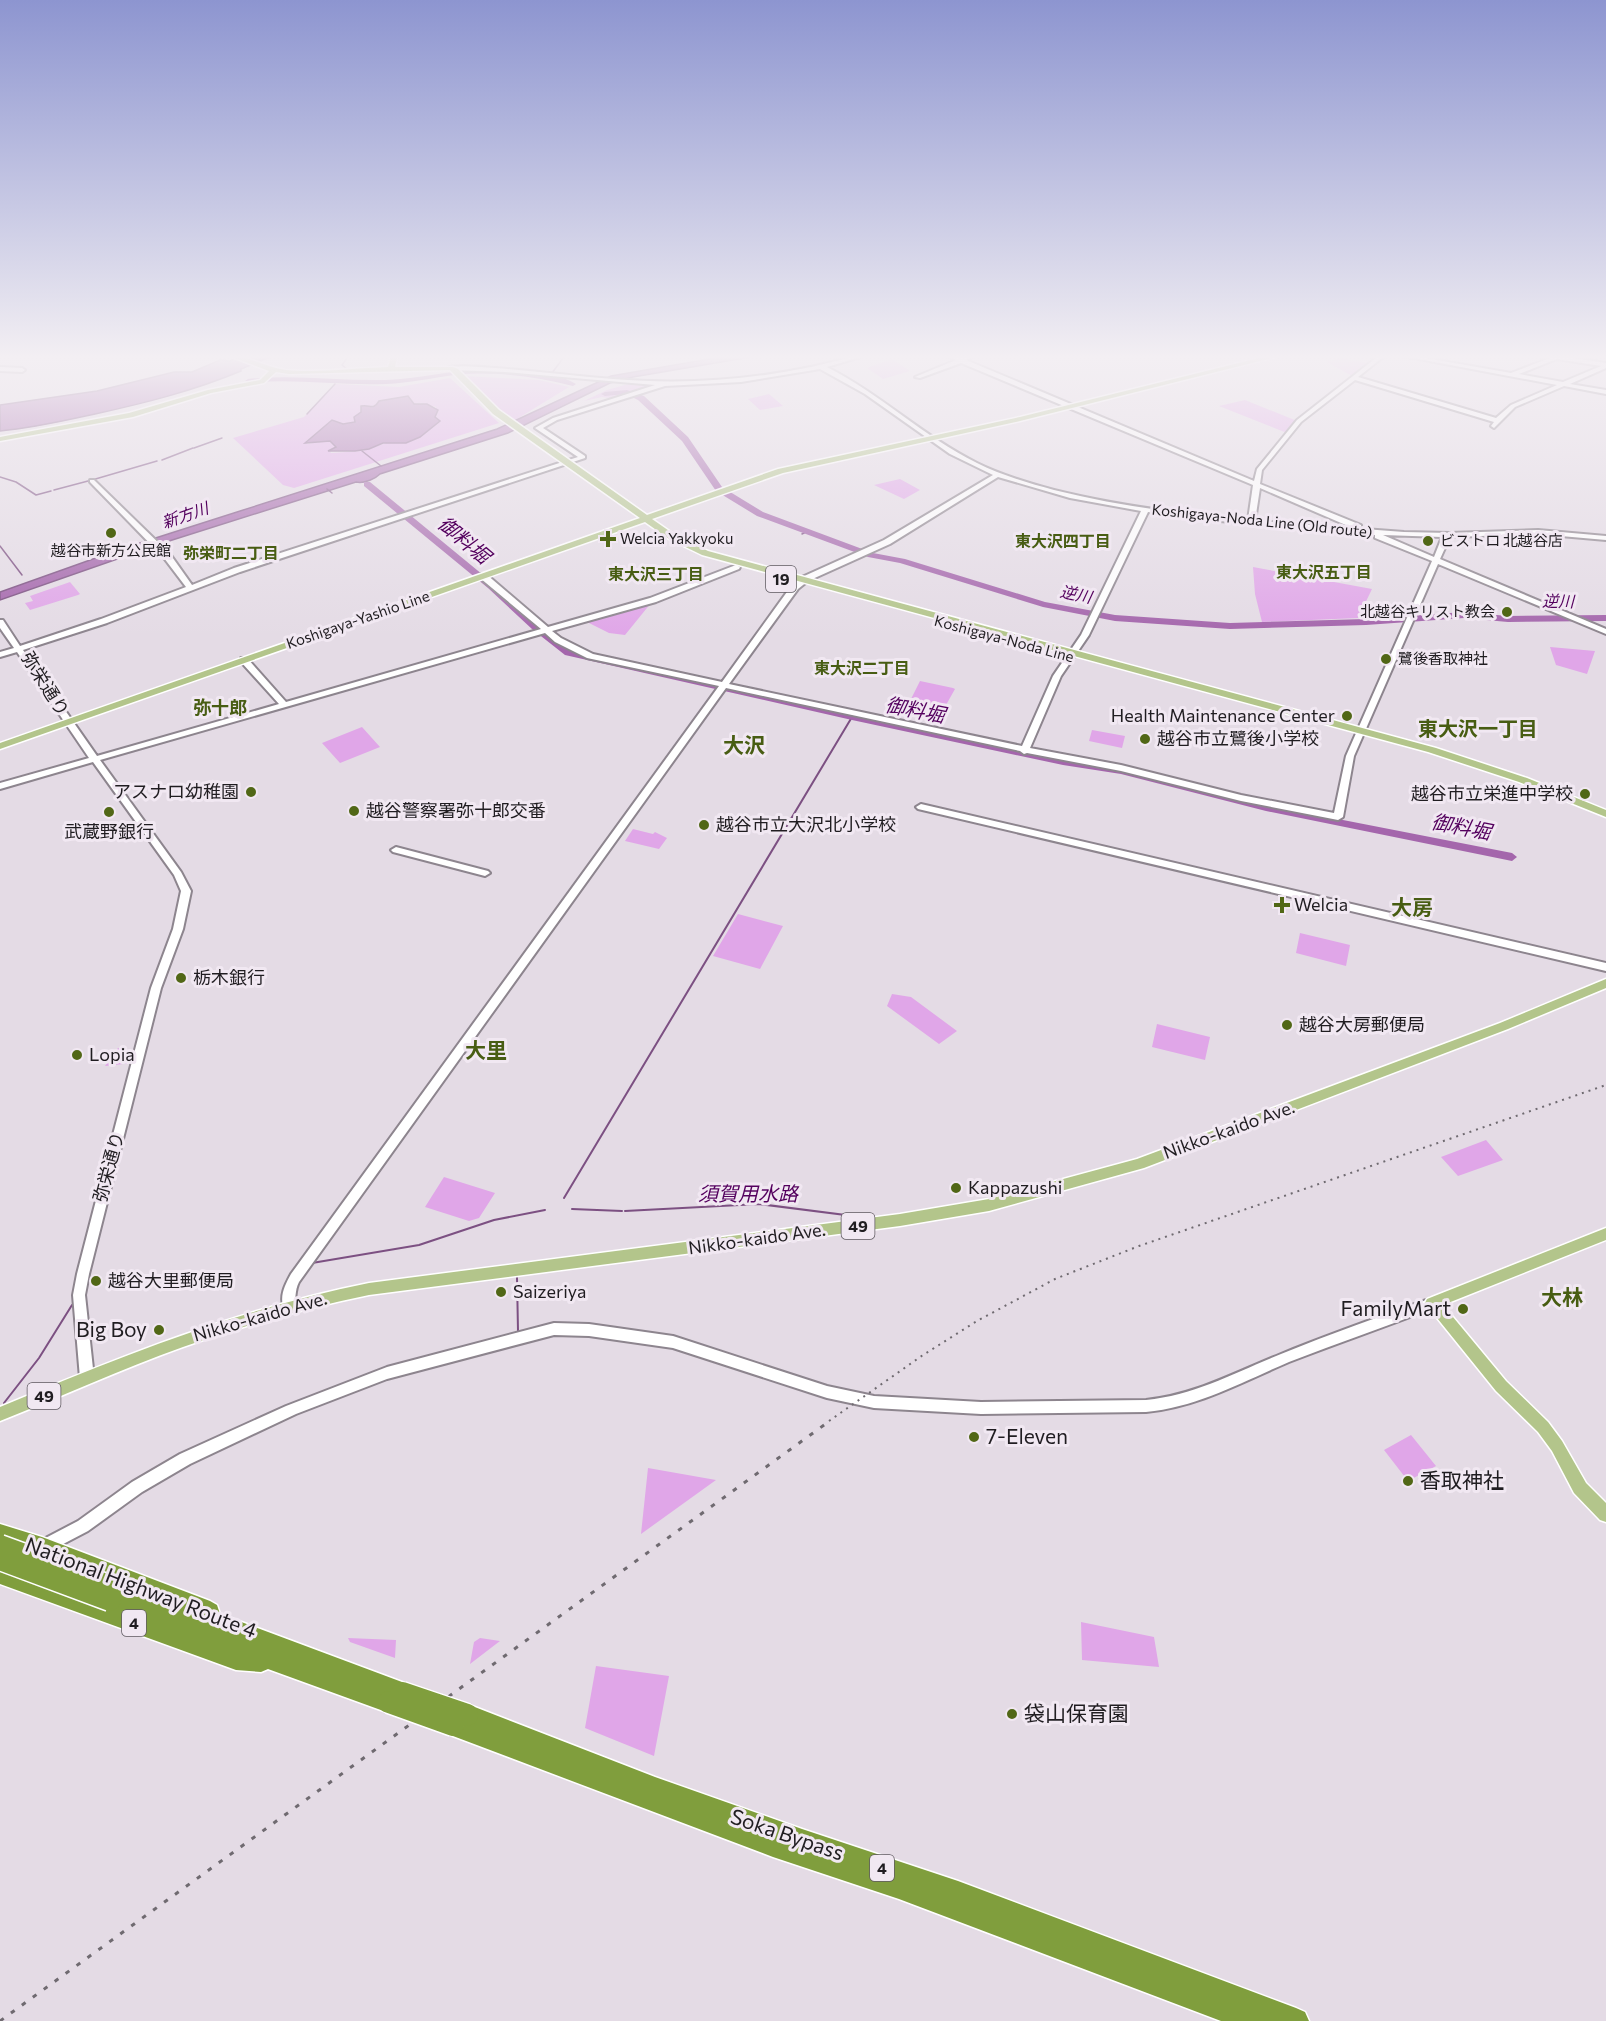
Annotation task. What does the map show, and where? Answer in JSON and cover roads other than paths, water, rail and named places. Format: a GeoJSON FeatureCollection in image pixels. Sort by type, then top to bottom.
{"type":"FeatureCollection","features":[{"type":"Feature","properties":{"kind":"highway","name":"National Highway Route 4"},"geometry":{"type":"LineString","coordinates":[[0,1534],[42,1547],[247,1627],[275,1653]]}},
{"type":"Feature","properties":{"kind":"highway","name":"4"},"geometry":{"type":"LineString","coordinates":[[0,1546],[114,1595]]}},
{"type":"Feature","properties":{"kind":"highway","name":"4"},"geometry":{"type":"LineString","coordinates":[[0,1559],[114,1595],[275,1653]]}},
{"type":"Feature","properties":{"kind":"highway","name":"National Highway Route 4"},"geometry":{"type":"LineString","coordinates":[[0,1574],[237,1659],[275,1653]]}},
{"type":"Feature","properties":{"kind":"highway","name":"Soka Bypass"},"geometry":{"type":"LineString","coordinates":[[275,1653],[396,1698],[958,1893],[1296,2021]]}},
{"type":"Feature","properties":{"kind":"highway","name":"Soka Bypass"},"geometry":{"type":"LineString","coordinates":[[460,1720],[773,1845],[899,1887],[1254,2021]]}},
{"type":"Feature","properties":{"kind":"main road","name":"Koshigaya-Noda Line"},"geometry":{"type":"LineString","coordinates":[[544,448],[683,548],[736,567],[1071,654],[1485,767],[1606,814]]}},
{"type":"Feature","properties":{"kind":"main road","name":"Koshigaya-Yashio Line"},"geometry":{"type":"LineString","coordinates":[[0,746],[720,492],[792,468],[884,448]]}},
{"type":"Feature","properties":{"kind":"main road","name":"Koshigaya-Noda Line"},"geometry":{"type":"LineString","coordinates":[[644,519],[679,541],[705,553],[799,582]]}},
{"type":"Feature","properties":{"kind":"main road","name":"Koshigaya-Noda Line"},"geometry":{"type":"LineString","coordinates":[[1361,732],[1494,774],[1606,819]]}},
{"type":"Feature","properties":{"kind":"main road","name":"Nikko-kaido Ave."},"geometry":{"type":"LineString","coordinates":[[0,1414],[176,1342],[288,1305],[369,1289],[900,1220],[980,1207],[1041,1192],[1139,1164],[1504,1026],[1606,983]]}},
{"type":"Feature","properties":{"kind":"main road"},"geometry":{"type":"LineString","coordinates":[[1606,1234],[1432,1303],[1501,1386],[1543,1427],[1558,1448],[1580,1488],[1606,1514]]}},
{"type":"Feature","properties":{"kind":"street"},"geometry":{"type":"LineString","coordinates":[[565,463],[583,457],[570,448]]}},
{"type":"Feature","properties":{"kind":"street","name":"Koshigaya-Noda Line (Old route)"},"geometry":{"type":"LineString","coordinates":[[947,448],[961,458],[997,475],[1060,492],[1146,509],[1251,522],[1368,531],[1447,535],[1537,532],[1606,538]]}},
{"type":"Feature","properties":{"kind":"street"},"geometry":{"type":"LineString","coordinates":[[1170,448],[1606,632]]}},
{"type":"Feature","properties":{"kind":"street"},"geometry":{"type":"LineString","coordinates":[[1251,522],[1257,471],[1276,448]]}},
{"type":"Feature","properties":{"kind":"street","name":"弥栄通り"},"geometry":{"type":"LineString","coordinates":[[87,1378],[79,1294],[83,1274],[156,988],[178,930],[186,891],[178,874],[127,806],[19,649],[104,621],[190,588],[565,463]]}},
{"type":"Feature","properties":{"kind":"street"},"geometry":{"type":"LineString","coordinates":[[288,1305],[289,1289],[295,1278],[799,582],[887,542],[997,475]]}},
{"type":"Feature","properties":{"kind":"street"},"geometry":{"type":"LineString","coordinates":[[92,481],[174,563],[190,588]]}},
{"type":"Feature","properties":{"kind":"street"},"geometry":{"type":"LineString","coordinates":[[1024,751],[1057,676],[1094,614],[1146,509]]}},
{"type":"Feature","properties":{"kind":"street"},"geometry":{"type":"LineString","coordinates":[[480,577],[542,631],[590,656],[722,688],[1024,751],[1122,768],[1241,798],[1338,817],[1349,761],[1447,535]]}},
{"type":"Feature","properties":{"kind":"street"},"geometry":{"type":"LineString","coordinates":[[0,786],[652,600],[736,567]]}},
{"type":"Feature","properties":{"kind":"street"},"geometry":{"type":"LineString","coordinates":[[0,622],[19,649],[0,655]]}},
{"type":"Feature","properties":{"kind":"street"},"geometry":{"type":"LineString","coordinates":[[244,660],[284,705]]}},
{"type":"Feature","properties":{"kind":"street"},"geometry":{"type":"LineString","coordinates":[[921,807],[1606,966]]}},
{"type":"Feature","properties":{"kind":"street"},"geometry":{"type":"LineString","coordinates":[[396,850],[484,873]]}},
{"type":"Feature","properties":{"kind":"street"},"geometry":{"type":"LineString","coordinates":[[0,1567],[90,1521],[166,1469],[242,1432],[371,1378],[541,1332],[589,1330],[673,1342],[817,1390],[874,1402],[981,1408],[1146,1406],[1161,1405],[1193,1396],[1284,1358],[1432,1303]]}},
{"type":"Feature","properties":{"kind":"waterway"},"geometry":{"type":"LineString","coordinates":[[162,460],[192,448]]}},
{"type":"Feature","properties":{"kind":"waterway","name":"逆川"},"geometry":{"type":"LineString","coordinates":[[691,448],[719,489],[760,514],[871,555],[902,561],[1043,604],[1115,618],[1230,626],[1366,622],[1464,615],[1508,619],[1606,618]]}},
{"type":"Feature","properties":{"kind":"waterway"},"geometry":{"type":"LineString","coordinates":[[362,451],[381,466]]}},
{"type":"Feature","properties":{"kind":"waterway"},"geometry":{"type":"LineString","coordinates":[[92,480],[157,461]]}},
{"type":"Feature","properties":{"kind":"waterway"},"geometry":{"type":"LineString","coordinates":[[0,477],[16,482],[36,495],[51,491]]}},
{"type":"Feature","properties":{"kind":"waterway"},"geometry":{"type":"LineString","coordinates":[[54,490],[88,481]]}},
{"type":"Feature","properties":{"kind":"waterway","name":"御料堀"},"geometry":{"type":"LineString","coordinates":[[367,484],[568,653],[852,717],[1063,762],[1121,771],[1266,808],[1512,857]]}},
{"type":"Feature","properties":{"kind":"waterway"},"geometry":{"type":"LineString","coordinates":[[327,489],[332,493]]}},
{"type":"Feature","properties":{"kind":"waterway","name":"逆川"},"geometry":{"type":"LineString","coordinates":[[802,534],[806,532]]}},
{"type":"Feature","properties":{"kind":"waterway"},"geometry":{"type":"LineString","coordinates":[[0,546],[22,575]]}},
{"type":"Feature","properties":{"kind":"waterway"},"geometry":{"type":"LineString","coordinates":[[564,1198],[852,717]]}},
{"type":"Feature","properties":{"kind":"waterway","name":"須賀用水路"},"geometry":{"type":"LineString","coordinates":[[625,1211],[759,1204],[869,1218]]}},
{"type":"Feature","properties":{"kind":"waterway","name":"須賀用水路"},"geometry":{"type":"LineString","coordinates":[[572,1209],[622,1211]]}},
{"type":"Feature","properties":{"kind":"waterway","name":"須賀用水路"},"geometry":{"type":"LineString","coordinates":[[312,1263],[419,1245],[494,1220],[545,1210]]}},
{"type":"Feature","properties":{"kind":"waterway"},"geometry":{"type":"LineString","coordinates":[[517,1278],[518,1331]]}},
{"type":"Feature","properties":{"kind":"waterway","name":"須賀用水路"},"geometry":{"type":"LineString","coordinates":[[4,1403],[39,1358],[72,1305]]}},
{"type":"Feature","properties":{"kind":"railway"},"geometry":{"type":"LineString","coordinates":[[829,1421],[923,1355],[977,1321],[1055,1279],[1139,1246],[1606,1085]]}},
{"type":"Feature","properties":{"kind":"railway"},"geometry":{"type":"LineString","coordinates":[[0,2021],[831,1420]]}},
{"type":"Feature","properties":{"kind":"place","name":"越谷市新方公民館"},"geometry":{"type":"Point","coordinates":[111,533]}},
{"type":"Feature","properties":{"kind":"place","name":"Welcia Yakkyoku"},"geometry":{"type":"Point","coordinates":[608,539]}},
{"type":"Feature","properties":{"kind":"place","name":"ビストロ 北越谷店"},"geometry":{"type":"Point","coordinates":[1428,541]}},
{"type":"Feature","properties":{"kind":"place","name":"北越谷キリスト教会"},"geometry":{"type":"Point","coordinates":[1507,612]}},
{"type":"Feature","properties":{"kind":"place","name":"鷺後香取神社"},"geometry":{"type":"Point","coordinates":[1386,659]}},
{"type":"Feature","properties":{"kind":"place","name":"Health Maintenance Center"},"geometry":{"type":"Point","coordinates":[1347,716]}},
{"type":"Feature","properties":{"kind":"place","name":"越谷市立鷺後小学校"},"geometry":{"type":"Point","coordinates":[1145,739]}},
{"type":"Feature","properties":{"kind":"place","name":"アスナロ幼稚園"},"geometry":{"type":"Point","coordinates":[251,792]}},
{"type":"Feature","properties":{"kind":"place","name":"越谷市立栄進中学校"},"geometry":{"type":"Point","coordinates":[1585,794]}},
{"type":"Feature","properties":{"kind":"place","name":"越谷警察署弥十郎交番"},"geometry":{"type":"Point","coordinates":[354,811]}},
{"type":"Feature","properties":{"kind":"place","name":"武蔵野銀行"},"geometry":{"type":"Point","coordinates":[109,812]}},
{"type":"Feature","properties":{"kind":"place","name":"越谷市立大沢北小学校"},"geometry":{"type":"Point","coordinates":[704,825]}},
{"type":"Feature","properties":{"kind":"place","name":"Welcia"},"geometry":{"type":"Point","coordinates":[1282,905]}},
{"type":"Feature","properties":{"kind":"place","name":"栃木銀行"},"geometry":{"type":"Point","coordinates":[181,978]}},
{"type":"Feature","properties":{"kind":"place","name":"越谷大房郵便局"},"geometry":{"type":"Point","coordinates":[1287,1025]}},
{"type":"Feature","properties":{"kind":"place","name":"Lopia"},"geometry":{"type":"Point","coordinates":[77,1055]}},
{"type":"Feature","properties":{"kind":"place","name":"Kappazushi"},"geometry":{"type":"Point","coordinates":[956,1188]}},
{"type":"Feature","properties":{"kind":"place","name":"越谷大里郵便局"},"geometry":{"type":"Point","coordinates":[96,1281]}},
{"type":"Feature","properties":{"kind":"place","name":"Saizeriya"},"geometry":{"type":"Point","coordinates":[501,1292]}},
{"type":"Feature","properties":{"kind":"place","name":"FamilyMart"},"geometry":{"type":"Point","coordinates":[1463,1309]}},
{"type":"Feature","properties":{"kind":"place","name":"Big Boy"},"geometry":{"type":"Point","coordinates":[159,1330]}},
{"type":"Feature","properties":{"kind":"place","name":"7-Eleven"},"geometry":{"type":"Point","coordinates":[974,1437]}},
{"type":"Feature","properties":{"kind":"place","name":"香取神社"},"geometry":{"type":"Point","coordinates":[1408,1481]}},
{"type":"Feature","properties":{"kind":"place","name":"袋山保育園"},"geometry":{"type":"Point","coordinates":[1012,1714]}},
{"type":"Feature","properties":{"kind":"district","name":"東大沢四丁目"},"geometry":{"type":"Point","coordinates":[1063,541]}},
{"type":"Feature","properties":{"kind":"district","name":"弥栄町二丁目"},"geometry":{"type":"Point","coordinates":[231,553]}},
{"type":"Feature","properties":{"kind":"district","name":"東大沢五丁目"},"geometry":{"type":"Point","coordinates":[1324,572]}},
{"type":"Feature","properties":{"kind":"district","name":"東大沢三丁目"},"geometry":{"type":"Point","coordinates":[656,574]}},
{"type":"Feature","properties":{"kind":"district","name":"東大沢二丁目"},"geometry":{"type":"Point","coordinates":[862,668]}},
{"type":"Feature","properties":{"kind":"district","name":"弥十郎"},"geometry":{"type":"Point","coordinates":[220,708]}},
{"type":"Feature","properties":{"kind":"district","name":"東大沢一丁目"},"geometry":{"type":"Point","coordinates":[1478,729]}},
{"type":"Feature","properties":{"kind":"district","name":"大沢"},"geometry":{"type":"Point","coordinates":[744,746]}},
{"type":"Feature","properties":{"kind":"district","name":"大房"},"geometry":{"type":"Point","coordinates":[1412,908]}},
{"type":"Feature","properties":{"kind":"district","name":"大里"},"geometry":{"type":"Point","coordinates":[486,1051]}},
{"type":"Feature","properties":{"kind":"district","name":"大林"},"geometry":{"type":"Point","coordinates":[1562,1298]}},
{"type":"Feature","properties":{"kind":"water label","name":"新方川"},"geometry":{"type":"Point","coordinates":[185,515]}}]}
